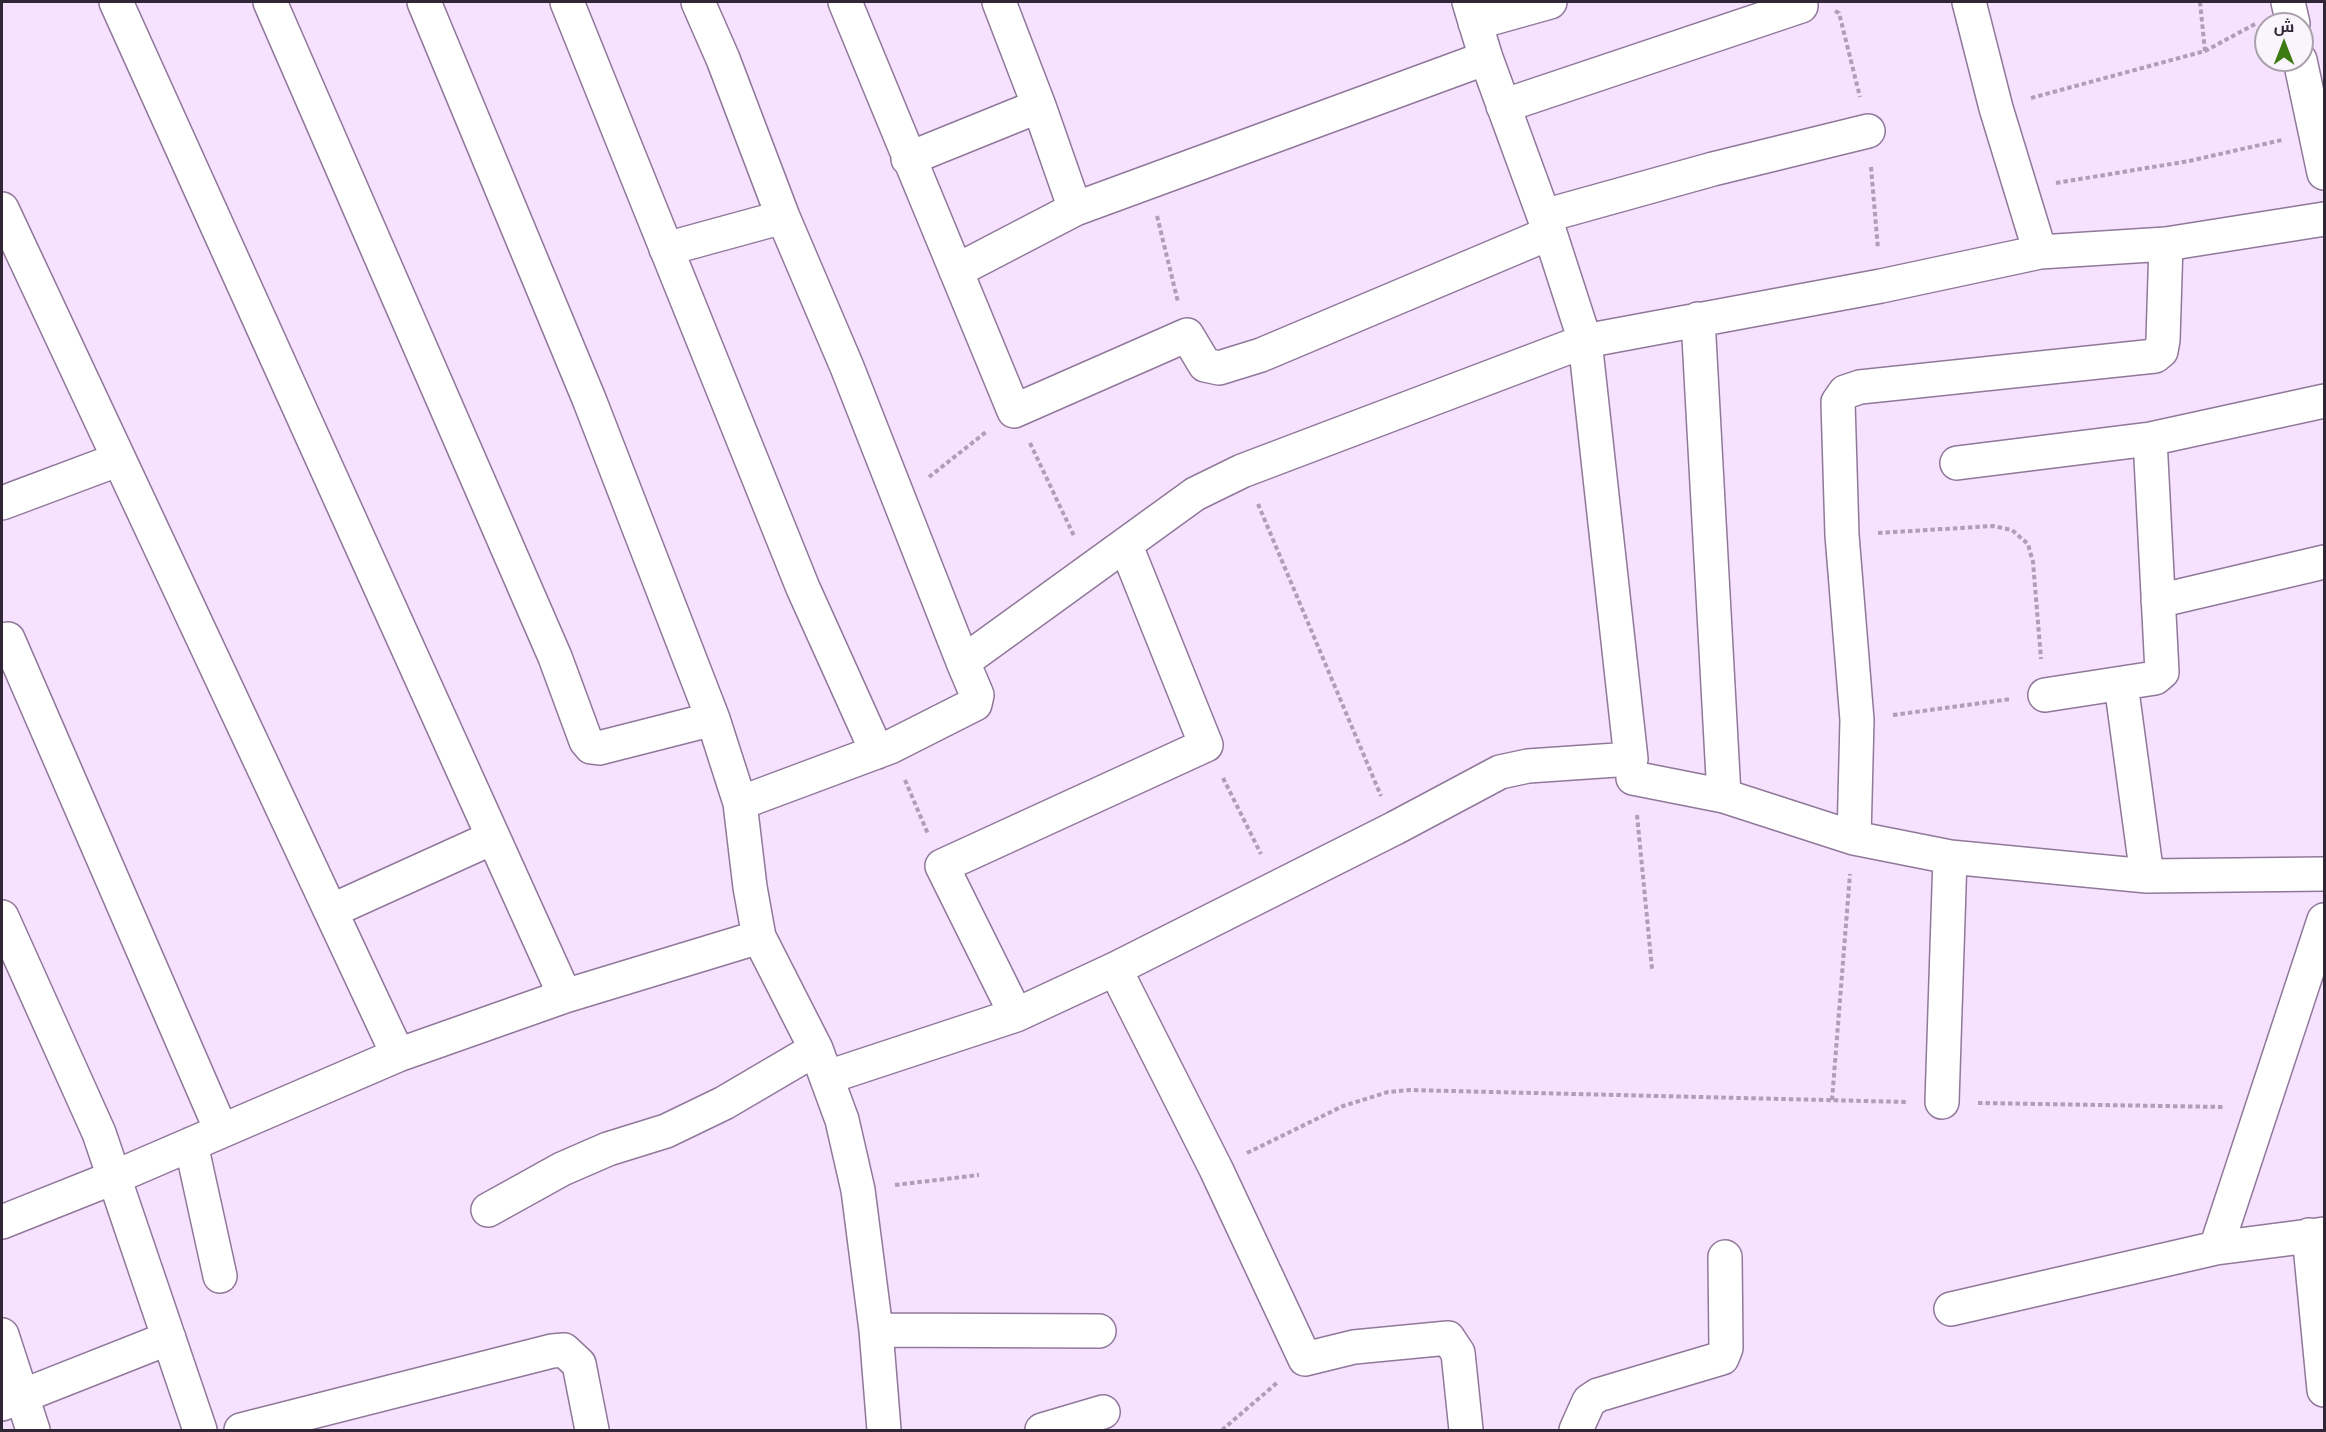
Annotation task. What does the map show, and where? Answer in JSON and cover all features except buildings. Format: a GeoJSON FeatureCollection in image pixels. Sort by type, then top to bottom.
{"type":"FeatureCollection","features":[{"type":"Feature","properties":{"kind":"street"},"geometry":{"type":"LineString","coordinates":[[116,2],[565,996]]}},
{"type":"Feature","properties":{"kind":"street"},"geometry":{"type":"LineString","coordinates":[[270,2],[555,657],[586,741],[591,747],[598,748],[713,719]]}},
{"type":"Feature","properties":{"kind":"street"},"geometry":{"type":"LineString","coordinates":[[424,2],[589,399],[713,719],[740,803],[750,887],[759,937],[822,1063],[842,1119],[858,1190],[876,1330],[884,1431]]}},
{"type":"Feature","properties":{"kind":"street"},"geometry":{"type":"LineString","coordinates":[[567,2],[803,588],[884,749]]}},
{"type":"Feature","properties":{"kind":"street"},"geometry":{"type":"LineString","coordinates":[[698,2],[723,59],[783,217],[847,367],[977,695],[975,704],[884,749],[740,803]]}},
{"type":"Feature","properties":{"kind":"street"},"geometry":{"type":"LineString","coordinates":[[845,2],[1014,411],[1187,335],[1205,365],[1220,368],[1262,355],[1547,225],[1713,169],[1868,131]]}},
{"type":"Feature","properties":{"kind":"street"},"geometry":{"type":"LineString","coordinates":[[999,2],[1075,209]]}},
{"type":"Feature","properties":{"kind":"street"},"geometry":{"type":"LineString","coordinates":[[488,1210],[562,1169],[608,1149],[666,1131],[724,1103],[822,1063],[1016,1015],[1115,969],[1277,888],[1500,772],[1528,766],[1631,759],[1585,341],[1472,12],[1550,2]]}},
{"type":"Feature","properties":{"kind":"street"},"geometry":{"type":"LineString","coordinates":[[1969,2],[1996,108],[2040,252]]}},
{"type":"Feature","properties":{"kind":"street"},"geometry":{"type":"LineString","coordinates":[[1503,106],[1801,6]]}},
{"type":"Feature","properties":{"kind":"street"},"geometry":{"type":"LineString","coordinates":[[956,271],[1075,209],[1149,184],[1486,58]]}},
{"type":"Feature","properties":{"kind":"street"},"geometry":{"type":"LineString","coordinates":[[2302,72],[2325,173]]}},
{"type":"Feature","properties":{"kind":"street"},"geometry":{"type":"LineString","coordinates":[[908,159],[1039,106]]}},
{"type":"Feature","properties":{"kind":"street"},"geometry":{"type":"LineString","coordinates":[[2,209],[117,460],[398,1055]]}},
{"type":"Feature","properties":{"kind":"street"},"geometry":{"type":"LineString","coordinates":[[666,249],[783,217]]}},
{"type":"Feature","properties":{"kind":"street"},"geometry":{"type":"LineString","coordinates":[[963,662],[1001,637],[1196,494],[1242,471],[1585,341],[1881,286],[2040,252],[2166,244],[2325,219]]}},
{"type":"Feature","properties":{"kind":"street"},"geometry":{"type":"LineString","coordinates":[[1854,838],[1857,720],[1842,535],[1838,402],[1845,392],[1860,387],[2155,356],[2161,351],[2163,340],[2166,244]]}},
{"type":"Feature","properties":{"kind":"street"},"geometry":{"type":"LineString","coordinates":[[1698,319],[1724,796]]}},
{"type":"Feature","properties":{"kind":"street"},"geometry":{"type":"LineString","coordinates":[[1957,463],[2150,439],[2325,401]]}},
{"type":"Feature","properties":{"kind":"street"},"geometry":{"type":"LineString","coordinates":[[2044,695],[2155,678],[2162,672],[2150,439]]}},
{"type":"Feature","properties":{"kind":"street"},"geometry":{"type":"LineString","coordinates":[[2,503],[117,460]]}},
{"type":"Feature","properties":{"kind":"street"},"geometry":{"type":"LineString","coordinates":[[1016,1015],[942,866],[1206,745],[1126,546]]}},
{"type":"Feature","properties":{"kind":"street"},"geometry":{"type":"LineString","coordinates":[[2158,600],[2325,562]]}},
{"type":"Feature","properties":{"kind":"street"},"geometry":{"type":"LineString","coordinates":[[8,639],[221,1130]]}},
{"type":"Feature","properties":{"kind":"street"},"geometry":{"type":"LineString","coordinates":[[2121,684],[2147,876]]}},
{"type":"Feature","properties":{"kind":"street"},"geometry":{"type":"LineString","coordinates":[[1633,777],[1724,796],[1854,838],[1950,856],[2147,876],[2325,874]]}},
{"type":"Feature","properties":{"kind":"street"},"geometry":{"type":"LineString","coordinates":[[331,911],[492,838]]}},
{"type":"Feature","properties":{"kind":"street"},"geometry":{"type":"LineString","coordinates":[[1942,1102],[1950,856]]}},
{"type":"Feature","properties":{"kind":"street"},"geometry":{"type":"LineString","coordinates":[[2,917],[99,1133],[200,1431]]}},
{"type":"Feature","properties":{"kind":"street"},"geometry":{"type":"LineString","coordinates":[[2216,1248],[2265,1107],[2325,920]]}},
{"type":"Feature","properties":{"kind":"street"},"geometry":{"type":"LineString","coordinates":[[3,1218],[115,1177],[398,1055],[565,996],[759,937]]}},
{"type":"Feature","properties":{"kind":"street"},"geometry":{"type":"LineString","coordinates":[[1115,969],[1216,1169],[1305,1359],[1354,1347],[1448,1338],[1458,1353],[1466,1431]]}},
{"type":"Feature","properties":{"kind":"street"},"geometry":{"type":"LineString","coordinates":[[191,1144],[220,1276]]}},
{"type":"Feature","properties":{"kind":"street"},"geometry":{"type":"LineString","coordinates":[[1951,1309],[2216,1248],[2317,1234],[2325,1390]]}},
{"type":"Feature","properties":{"kind":"street"},"geometry":{"type":"LineString","coordinates":[[1576,1431],[1589,1401],[1598,1395],[1722,1359],[1726,1348],[1725,1257]]}},
{"type":"Feature","properties":{"kind":"street"},"geometry":{"type":"LineString","coordinates":[[876,1330],[1099,1331]]}},
{"type":"Feature","properties":{"kind":"street"},"geometry":{"type":"LineString","coordinates":[[2,1335],[11,1400],[33,1431]]}},
{"type":"Feature","properties":{"kind":"street"},"geometry":{"type":"LineString","coordinates":[[11,1400],[168,1338]]}},
{"type":"Feature","properties":{"kind":"street"},"geometry":{"type":"LineString","coordinates":[[241,1431],[552,1351],[564,1350],[579,1364],[592,1431]]}},
{"type":"Feature","properties":{"kind":"street"},"geometry":{"type":"LineString","coordinates":[[1042,1431],[1103,1412]]}},
{"type":"Feature","properties":{"kind":"path"},"geometry":{"type":"LineString","coordinates":[[2200,2],[2205,51]]}},
{"type":"Feature","properties":{"kind":"path"},"geometry":{"type":"LineString","coordinates":[[1801,6],[1824,3],[1839,13],[1868,131],[1881,286]]}},
{"type":"Feature","properties":{"kind":"path"},"geometry":{"type":"LineString","coordinates":[[1996,108],[2205,51],[2290,10]]}},
{"type":"Feature","properties":{"kind":"path"},"geometry":{"type":"LineString","coordinates":[[2020,190],[2189,160],[2315,133]]}},
{"type":"Feature","properties":{"kind":"path"},"geometry":{"type":"LineString","coordinates":[[1149,184],[1187,335]]}},
{"type":"Feature","properties":{"kind":"path"},"geometry":{"type":"LineString","coordinates":[[899,502],[1014,411],[1090,570]]}},
{"type":"Feature","properties":{"kind":"path"},"geometry":{"type":"LineString","coordinates":[[1242,471],[1395,828]]}},
{"type":"Feature","properties":{"kind":"path"},"geometry":{"type":"LineString","coordinates":[[1842,535],[1993,526],[2012,530],[2028,544],[2033,562],[2044,695],[1857,720]]}},
{"type":"Feature","properties":{"kind":"path"},"geometry":{"type":"LineString","coordinates":[[1206,745],[1277,888]]}},
{"type":"Feature","properties":{"kind":"path"},"geometry":{"type":"LineString","coordinates":[[884,749],[942,866]]}},
{"type":"Feature","properties":{"kind":"path"},"geometry":{"type":"LineString","coordinates":[[1633,777],[1652,969]]}},
{"type":"Feature","properties":{"kind":"path"},"geometry":{"type":"LineString","coordinates":[[1832,1100],[1854,838]]}},
{"type":"Feature","properties":{"kind":"path"},"geometry":{"type":"LineString","coordinates":[[1216,1169],[1343,1106],[1388,1092],[1410,1090],[2265,1107]]}},
{"type":"Feature","properties":{"kind":"path"},"geometry":{"type":"LineString","coordinates":[[858,1190],[979,1175]]}},
{"type":"Feature","properties":{"kind":"path"},"geometry":{"type":"LineString","coordinates":[[1222,1431],[1305,1359]]}}]}
